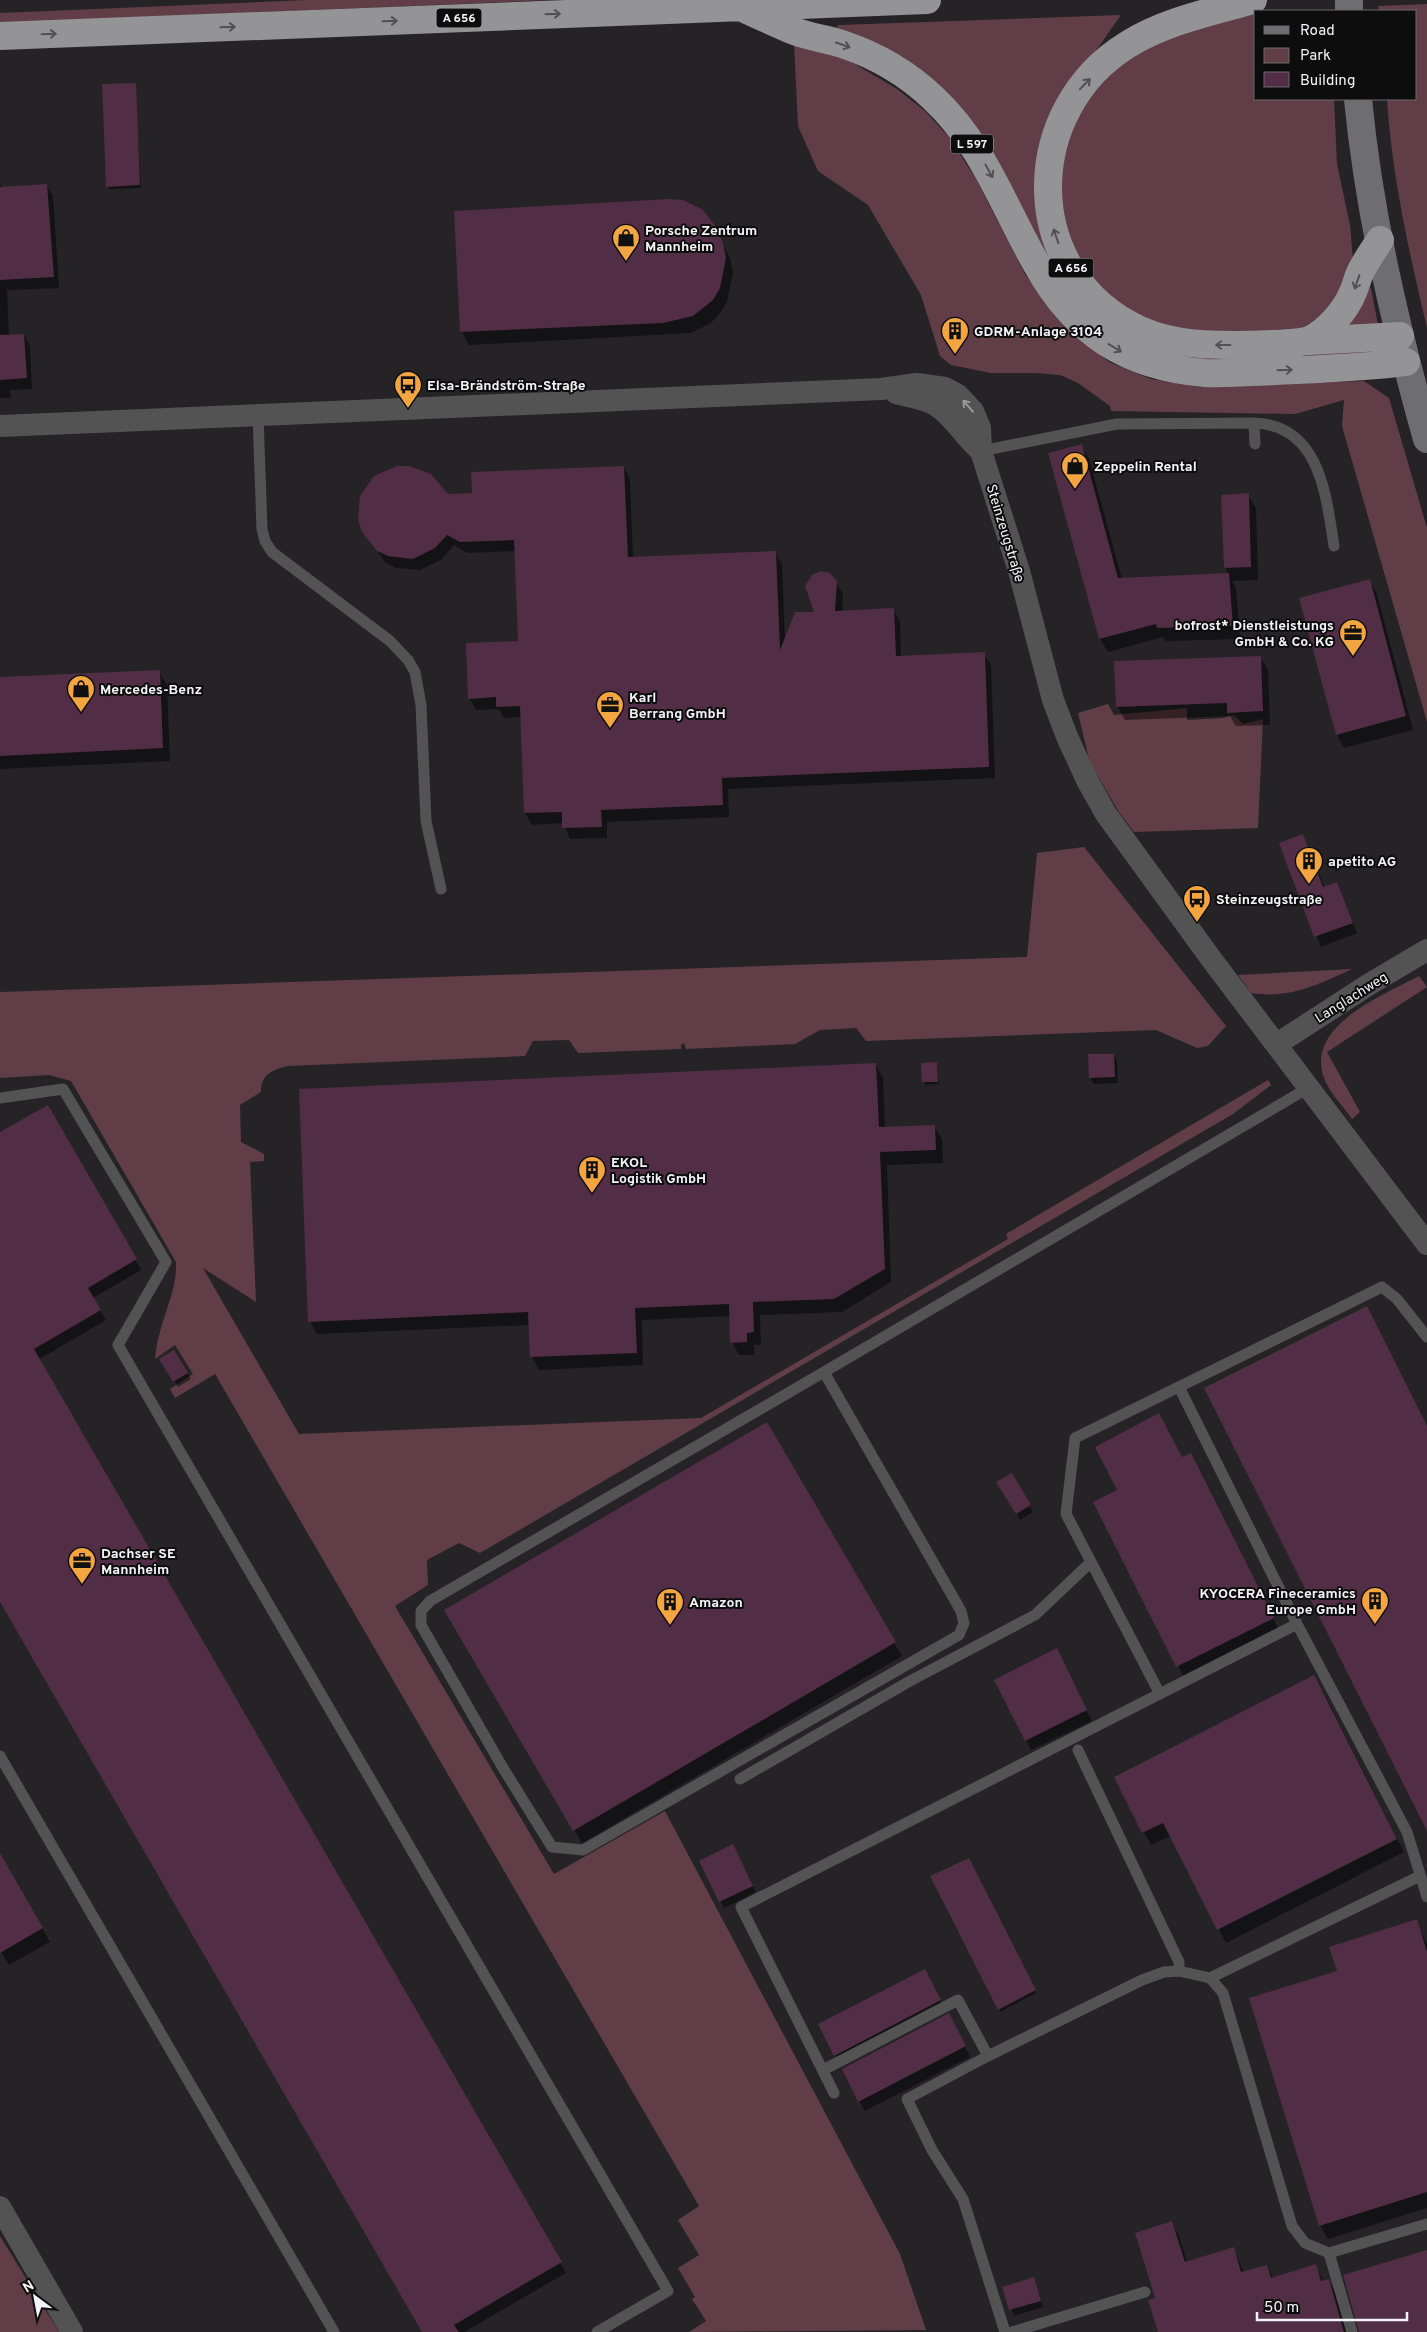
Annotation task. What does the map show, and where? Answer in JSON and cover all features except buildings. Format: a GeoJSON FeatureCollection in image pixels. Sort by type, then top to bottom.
{"type":"FeatureCollection","features":[{"type":"Feature","properties":{"kind":"highway","name":"A 656"},"geometry":{"type":"LineString","coordinates":[[0,36],[927,0]]}},
{"type":"Feature","properties":{"kind":"highway","name":"A 656"},"geometry":{"type":"LineString","coordinates":[[1253,0],[1167,25],[1127,45],[1105,63],[1078,91],[1061,118],[1050,152],[1049,208],[1054,232],[1063,255],[1090,294],[1127,324],[1147,334],[1187,343],[1250,345],[1308,340],[1400,336]]}},
{"type":"Feature","properties":{"kind":"highway","name":"L 597"},"geometry":{"type":"LineString","coordinates":[[739,7],[796,32],[866,54],[904,76],[933,98],[969,140],[989,170],[1028,250],[1057,296],[1083,325],[1118,350],[1150,364],[1206,373],[1364,368],[1406,362]]}},
{"type":"Feature","properties":{"kind":"highway"},"geometry":{"type":"LineString","coordinates":[[1308,340],[1336,318],[1345,307],[1360,273],[1380,240]]}},
{"type":"Feature","properties":{"kind":"main road"},"geometry":{"type":"LineString","coordinates":[[1358,100],[1380,240],[1406,362],[1427,439]]}},
{"type":"Feature","properties":{"kind":"street"},"geometry":{"type":"LineString","coordinates":[[0,426],[881,389],[936,405],[955,422],[969,441],[982,451]]}},
{"type":"Feature","properties":{"kind":"street","name":"Steinzeugstraße"},"geometry":{"type":"LineString","coordinates":[[982,451],[1019,571],[1053,700],[1068,739],[1088,782],[1106,814],[1427,1244]]}},
{"type":"Feature","properties":{"kind":"street","name":"Langlachweg"},"geometry":{"type":"LineString","coordinates":[[1277,1044],[1368,985],[1427,950]]}},
{"type":"Feature","properties":{"kind":"street"},"geometry":{"type":"LineString","coordinates":[[0,2207],[72,2332]]}},
{"type":"Feature","properties":{"kind":"lane"},"geometry":{"type":"LineString","coordinates":[[258,415],[261,517],[265,541],[272,552],[390,641],[408,660],[415,672],[421,705],[426,821],[441,889]]}},
{"type":"Feature","properties":{"kind":"lane"},"geometry":{"type":"LineString","coordinates":[[1254,422],[1255,444]]}},
{"type":"Feature","properties":{"kind":"lane"},"geometry":{"type":"LineString","coordinates":[[982,451],[1117,424],[1268,423],[1295,438],[1307,449],[1325,486],[1334,546]]}},
{"type":"Feature","properties":{"kind":"lane"},"geometry":{"type":"LineString","coordinates":[[824,1372],[961,1611],[964,1623],[959,1635],[583,1850],[552,1847],[503,1768],[421,1625],[421,1611],[430,1600],[1310,1087]]}},
{"type":"Feature","properties":{"kind":"lane"},"geometry":{"type":"LineString","coordinates":[[0,1098],[63,1089],[166,1262],[118,1345],[668,2291],[597,2332]]}},
{"type":"Feature","properties":{"kind":"lane"},"geometry":{"type":"LineString","coordinates":[[1160,1694],[1066,1514],[1075,1438],[1382,1287],[1397,1299],[1427,1336]]}},
{"type":"Feature","properties":{"kind":"lane"},"geometry":{"type":"LineString","coordinates":[[1179,1387],[1297,1624],[1406,1832],[1427,1897]]}},
{"type":"Feature","properties":{"kind":"lane"},"geometry":{"type":"LineString","coordinates":[[740,1779],[910,1681],[1035,1615],[1091,1562]]}},
{"type":"Feature","properties":{"kind":"lane"},"geometry":{"type":"LineString","coordinates":[[834,2092],[741,1907],[1297,1624]]}},
{"type":"Feature","properties":{"kind":"lane"},"geometry":{"type":"LineString","coordinates":[[1078,1750],[1179,1962],[1179,1970]]}},
{"type":"Feature","properties":{"kind":"lane"},"geometry":{"type":"LineString","coordinates":[[0,1756],[334,2332]]}},
{"type":"Feature","properties":{"kind":"lane"},"geometry":{"type":"LineString","coordinates":[[1210,1978],[1420,1876]]}},
{"type":"Feature","properties":{"kind":"lane"},"geometry":{"type":"LineString","coordinates":[[1005,2332],[963,2199],[932,2150],[907,2099],[988,2056],[1142,1980],[1164,1972],[1179,1970],[1210,1978],[1223,1993],[1292,2226],[1305,2243],[1329,2252],[1427,2224]]}},
{"type":"Feature","properties":{"kind":"lane"},"geometry":{"type":"LineString","coordinates":[[823,2070],[958,2000],[988,2056]]}},
{"type":"Feature","properties":{"kind":"lane"},"geometry":{"type":"LineString","coordinates":[[1329,2252],[1352,2332]]}},
{"type":"Feature","properties":{"kind":"lane"},"geometry":{"type":"LineString","coordinates":[[1012,2332],[1145,2292]]}},
{"type":"Feature","properties":{"kind":"green space"},"geometry":{"type":"Polygon","coordinates":[[[307,0],[551,0],[0,23],[0,13],[307,0]]]}},
{"type":"Feature","properties":{"kind":"green space"},"geometry":{"type":"Polygon","coordinates":[[[1427,4],[1427,328],[1397,186],[1387,100],[1417,100],[1417,10],[1379,10],[1378,6],[1427,4]]]}},
{"type":"Feature","properties":{"kind":"green space"},"geometry":{"type":"Polygon","coordinates":[[[1254,13],[1254,100],[1334,100],[1337,164],[1350,225],[1353,260],[1347,285],[1316,321],[1301,328],[1204,336],[1151,325],[1103,293],[1071,249],[1057,177],[1074,114],[1127,56],[1205,22],[1254,13]]]}},
{"type":"Feature","properties":{"kind":"green space"},"geometry":{"type":"Polygon","coordinates":[[[1121,15],[1081,72],[1038,182],[1113,327],[1380,347],[1381,351],[1370,357],[1226,362],[1179,359],[1106,330],[1057,275],[1007,181],[836,28],[839,25],[1121,15]]]}},
{"type":"Feature","properties":{"kind":"green space"},"geometry":{"type":"Polygon","coordinates":[[[794,43],[848,60],[897,89],[925,111],[949,137],[976,179],[1025,274],[1058,319],[1109,362],[1151,379],[1201,387],[1364,381],[1389,398],[1427,528],[1427,722],[1342,426],[1344,400],[1295,414],[1111,411],[1110,406],[1078,383],[1060,375],[991,373],[951,365],[940,356],[921,295],[868,205],[818,171],[798,126],[794,43]]]}},
{"type":"Feature","properties":{"kind":"green space"},"geometry":{"type":"Polygon","coordinates":[[[1367,286],[1371,288],[1378,325],[1338,330],[1367,286]]]}},
{"type":"Feature","properties":{"kind":"green space"},"geometry":{"type":"Polygon","coordinates":[[[1108,704],[1114,715],[1187,708],[1187,720],[1223,718],[1234,715],[1243,724],[1263,719],[1258,828],[1134,832],[1119,812],[1090,763],[1078,713],[1108,704]]]}},
{"type":"Feature","properties":{"kind":"green space"},"geometry":{"type":"Polygon","coordinates":[[[1084,847],[1226,1026],[1208,1046],[1197,1048],[1156,1030],[866,1041],[856,1028],[820,1030],[795,1044],[686,1049],[684,1043],[681,1045],[681,1049],[578,1053],[569,1040],[533,1041],[525,1056],[288,1066],[268,1074],[263,1081],[261,1092],[240,1105],[241,1142],[264,1154],[264,1161],[250,1162],[256,1302],[203,1268],[299,1434],[701,1418],[1008,1239],[1006,1234],[1268,1080],[1271,1085],[1233,1114],[480,1553],[459,1543],[427,1560],[428,1585],[395,1606],[554,1874],[665,1811],[900,2254],[926,2330],[689,2332],[706,2321],[692,2299],[695,2297],[678,2268],[699,2255],[678,2220],[699,2206],[215,1374],[175,1398],[170,1389],[193,1374],[175,1345],[155,1359],[158,1339],[175,1281],[176,1262],[71,1081],[49,1075],[0,1078],[0,992],[1027,957],[1037,853],[1084,847]]]}},
{"type":"Feature","properties":{"kind":"green space"},"geometry":{"type":"Polygon","coordinates":[[[1352,969],[1315,985],[1278,994],[1251,993],[1238,975],[1352,969]]]}},
{"type":"Feature","properties":{"kind":"green space"},"geometry":{"type":"Polygon","coordinates":[[[1419,976],[1427,987],[1327,1052],[1360,1112],[1352,1119],[1333,1094],[1324,1078],[1321,1059],[1326,1042],[1336,1027],[1351,1014],[1387,992],[1419,976]]]}},
{"type":"Feature","properties":{"kind":"green space"},"geometry":{"type":"Polygon","coordinates":[[[0,2236],[59,2332],[0,2332],[0,2236]]]}},
{"type":"Feature","properties":{"kind":"place","name":"Porsche Zentrum Mannheim"},"geometry":{"type":"Point","coordinates":[626,262]}},
{"type":"Feature","properties":{"kind":"place","name":"GDRM-Anlage 3104"},"geometry":{"type":"Point","coordinates":[955,355]}},
{"type":"Feature","properties":{"kind":"place","name":"Elsa-Brändström-Straße"},"geometry":{"type":"Point","coordinates":[408,409]}},
{"type":"Feature","properties":{"kind":"place","name":"Zeppelin Rental"},"geometry":{"type":"Point","coordinates":[1075,490]}},
{"type":"Feature","properties":{"kind":"place","name":"bofrost* Dienstleistungs GmbH & Co. KG"},"geometry":{"type":"Point","coordinates":[1353,657]}},
{"type":"Feature","properties":{"kind":"place","name":"Mercedes-Benz"},"geometry":{"type":"Point","coordinates":[81,713]}},
{"type":"Feature","properties":{"kind":"place","name":"Karl Berrang GmbH"},"geometry":{"type":"Point","coordinates":[610,729]}},
{"type":"Feature","properties":{"kind":"place","name":"apetito AG"},"geometry":{"type":"Point","coordinates":[1309,885]}},
{"type":"Feature","properties":{"kind":"place","name":"Steinzeugstraße"},"geometry":{"type":"Point","coordinates":[1197,923]}},
{"type":"Feature","properties":{"kind":"place","name":"EKOL Logistik GmbH"},"geometry":{"type":"Point","coordinates":[592,1194]}},
{"type":"Feature","properties":{"kind":"place","name":"Dachser SE Mannheim"},"geometry":{"type":"Point","coordinates":[82,1585]}},
{"type":"Feature","properties":{"kind":"place","name":"KYOCERA Fineceramics Europe GmbH"},"geometry":{"type":"Point","coordinates":[1375,1625]}},
{"type":"Feature","properties":{"kind":"place","name":"Amazon"},"geometry":{"type":"Point","coordinates":[670,1626]}}]}
